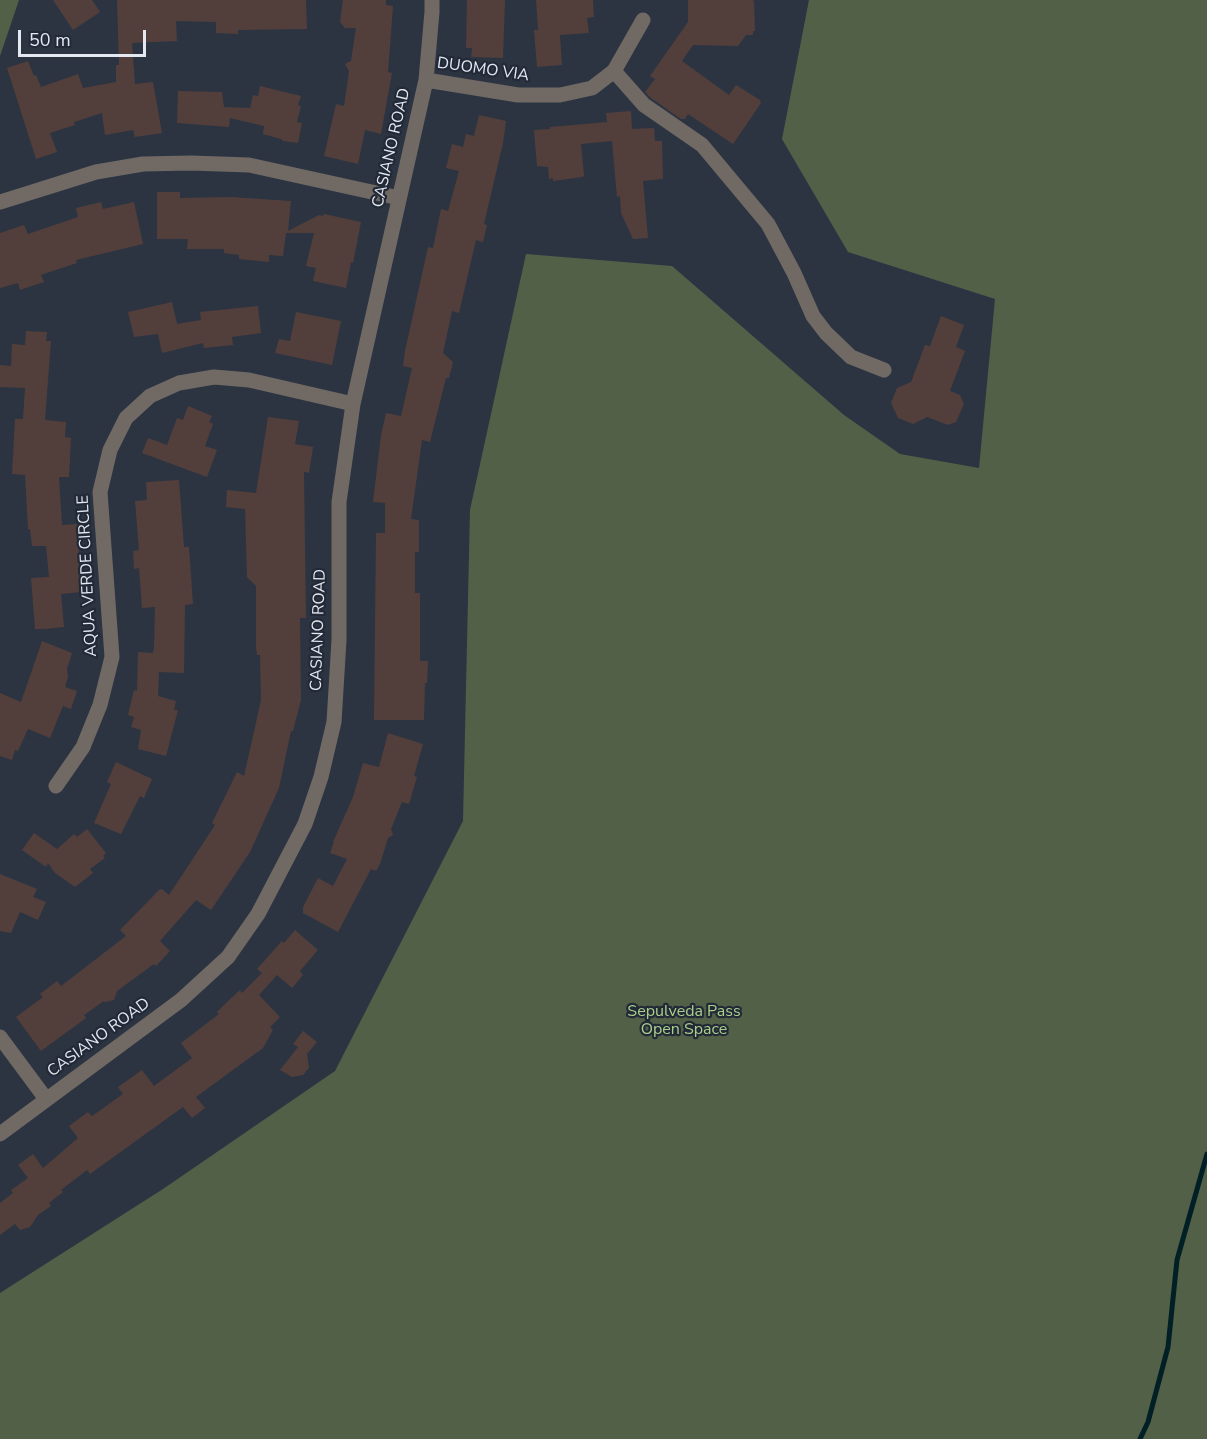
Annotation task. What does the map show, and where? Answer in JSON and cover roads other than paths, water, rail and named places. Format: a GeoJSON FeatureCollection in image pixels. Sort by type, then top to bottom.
{"type":"FeatureCollection","features":[{"type":"Feature","properties":{"kind":"street","name":"CASIANO ROAD"},"geometry":{"type":"LineString","coordinates":[[0,1134],[181,1000],[228,957],[258,914],[305,824],[321,777],[334,722],[339,640],[339,502],[353,404],[426,80],[432,0]]}},
{"type":"Feature","properties":{"kind":"street","name":"DUOMO VIA"},"geometry":{"type":"LineString","coordinates":[[426,80],[518,95],[560,95],[592,88],[614,71],[643,20]]}},
{"type":"Feature","properties":{"kind":"street"},"geometry":{"type":"LineString","coordinates":[[614,71],[644,105],[702,145],[768,224],[794,273],[813,316],[826,333],[851,357],[884,370]]}},
{"type":"Feature","properties":{"kind":"street"},"geometry":{"type":"LineString","coordinates":[[0,202],[96,172],[143,164],[191,163],[249,165],[399,198]]}},
{"type":"Feature","properties":{"kind":"street","name":"AQUA VERDE CIRCLE"},"geometry":{"type":"LineString","coordinates":[[56,786],[83,747],[100,705],[111,657],[100,492],[110,450],[126,418],[150,396],[179,382],[214,377],[249,380],[353,404]]}},
{"type":"Feature","properties":{"kind":"street"},"geometry":{"type":"LineString","coordinates":[[0,1037],[46,1099]]}},
{"type":"Feature","properties":{"kind":"waterway"},"geometry":{"type":"LineString","coordinates":[[1140,1439],[1148,1422],[1168,1347],[1177,1260],[1207,1154]]}},
{"type":"Feature","properties":{"kind":"park label","name":"Sepulveda Pass Open Space"},"geometry":{"type":"Point","coordinates":[684,1021]}}]}
